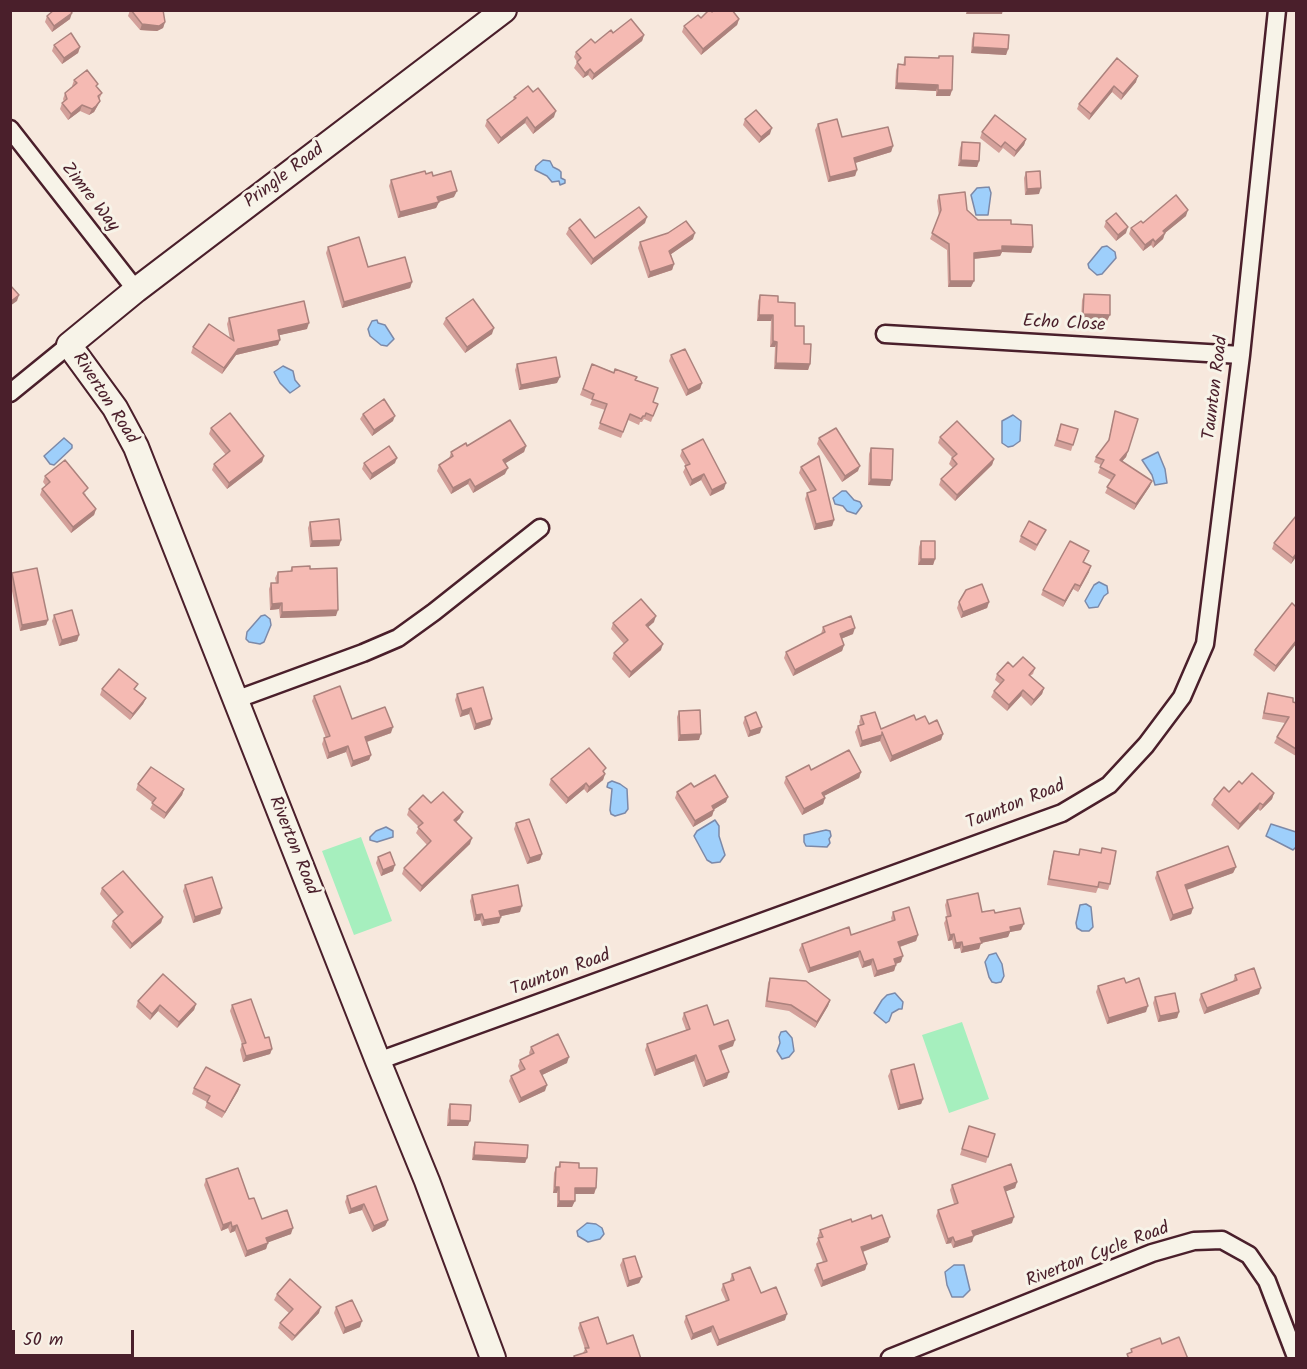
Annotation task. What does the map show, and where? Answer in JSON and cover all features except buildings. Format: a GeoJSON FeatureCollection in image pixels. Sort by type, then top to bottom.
{"type":"FeatureCollection","features":[{"type":"Feature","properties":{"kind":"street","name":"Pringle Road"},"geometry":{"type":"LineString","coordinates":[[69,345],[136,290],[504,10]]}},
{"type":"Feature","properties":{"kind":"street","name":"Taunton Road"},"geometry":{"type":"LineString","coordinates":[[378,1061],[1062,813],[1110,785],[1146,745],[1182,697],[1205,644],[1241,355],[1277,10]]}},
{"type":"Feature","properties":{"kind":"street","name":"Zimre Way"},"geometry":{"type":"LineString","coordinates":[[10,129],[136,290]]}},
{"type":"Feature","properties":{"kind":"street","name":"Echo Close"},"geometry":{"type":"LineString","coordinates":[[885,334],[1241,355]]}},
{"type":"Feature","properties":{"kind":"street"},"geometry":{"type":"LineString","coordinates":[[10,393],[69,345]]}},
{"type":"Feature","properties":{"kind":"street","name":"Riverton Road"},"geometry":{"type":"LineString","coordinates":[[69,345],[115,408],[136,447],[427,1182],[493,1359]]}},
{"type":"Feature","properties":{"kind":"street"},"geometry":{"type":"LineString","coordinates":[[235,700],[398,638],[540,528]]}},
{"type":"Feature","properties":{"kind":"street","name":"Riverton Cycle Road"},"geometry":{"type":"LineString","coordinates":[[890,1359],[1152,1253],[1194,1241],[1222,1240],[1249,1255],[1267,1281],[1296,1357]]}},
{"type":"Feature","properties":{"kind":"green space"},"geometry":{"type":"Polygon","coordinates":[[[361,837],[392,921],[354,935],[322,851],[361,837]]]}},
{"type":"Feature","properties":{"kind":"green space"},"geometry":{"type":"Polygon","coordinates":[[[962,1022],[989,1099],[949,1113],[922,1035],[962,1022]]]}},
{"type":"Feature","properties":{"kind":"water"},"geometry":{"type":"Polygon","coordinates":[[[543,160],[550,161],[553,167],[561,172],[561,178],[565,180],[565,183],[560,185],[559,181],[552,182],[547,176],[535,170],[543,160]]]}},
{"type":"Feature","properties":{"kind":"water"},"geometry":{"type":"Polygon","coordinates":[[[989,187],[991,193],[988,215],[976,215],[971,195],[977,188],[989,187]]]}},
{"type":"Feature","properties":{"kind":"water"},"geometry":{"type":"Polygon","coordinates":[[[1107,246],[1115,252],[1116,258],[1102,274],[1097,275],[1088,264],[1102,247],[1107,246]]]}},
{"type":"Feature","properties":{"kind":"water"},"geometry":{"type":"Polygon","coordinates":[[[377,320],[378,323],[385,325],[394,339],[387,346],[381,345],[370,336],[368,329],[372,321],[377,320]]]}},
{"type":"Feature","properties":{"kind":"water"},"geometry":{"type":"Polygon","coordinates":[[[283,366],[293,371],[295,380],[300,386],[290,393],[280,383],[274,372],[283,366]]]}},
{"type":"Feature","properties":{"kind":"water"},"geometry":{"type":"Polygon","coordinates":[[[1013,415],[1021,421],[1020,441],[1008,447],[1002,443],[1002,421],[1013,415]]]}},
{"type":"Feature","properties":{"kind":"water"},"geometry":{"type":"Polygon","coordinates":[[[64,438],[72,445],[72,448],[54,465],[50,464],[44,456],[64,438]]]}},
{"type":"Feature","properties":{"kind":"water"},"geometry":{"type":"Polygon","coordinates":[[[1158,452],[1165,469],[1167,483],[1155,485],[1152,475],[1142,460],[1158,452]]]}},
{"type":"Feature","properties":{"kind":"water"},"geometry":{"type":"Polygon","coordinates":[[[842,491],[846,491],[854,500],[860,502],[862,506],[856,514],[835,504],[833,498],[842,491]]]}},
{"type":"Feature","properties":{"kind":"water"},"geometry":{"type":"Polygon","coordinates":[[[1099,582],[1107,586],[1108,593],[1098,607],[1089,608],[1085,601],[1094,585],[1099,582]]]}},
{"type":"Feature","properties":{"kind":"water"},"geometry":{"type":"Polygon","coordinates":[[[265,615],[270,619],[271,625],[264,642],[260,644],[249,642],[246,639],[247,632],[261,616],[265,615]]]}},
{"type":"Feature","properties":{"kind":"water"},"geometry":{"type":"Polygon","coordinates":[[[612,781],[627,789],[628,809],[625,813],[615,816],[610,810],[612,789],[607,787],[612,781]]]}},
{"type":"Feature","properties":{"kind":"water"},"geometry":{"type":"Polygon","coordinates":[[[715,820],[719,826],[719,836],[725,855],[720,862],[712,863],[707,860],[694,836],[697,831],[715,820]]]}},
{"type":"Feature","properties":{"kind":"water"},"geometry":{"type":"Polygon","coordinates":[[[1271,824],[1296,832],[1296,847],[1293,850],[1266,836],[1271,824]]]}},
{"type":"Feature","properties":{"kind":"water"},"geometry":{"type":"Polygon","coordinates":[[[386,827],[393,831],[393,837],[377,842],[370,840],[376,831],[386,827]]]}},
{"type":"Feature","properties":{"kind":"water"},"geometry":{"type":"Polygon","coordinates":[[[830,831],[831,836],[827,847],[806,846],[804,835],[830,831]]]}},
{"type":"Feature","properties":{"kind":"water"},"geometry":{"type":"Polygon","coordinates":[[[1086,904],[1091,907],[1093,927],[1089,931],[1082,931],[1077,928],[1076,923],[1080,905],[1086,904]]]}},
{"type":"Feature","properties":{"kind":"water"},"geometry":{"type":"Polygon","coordinates":[[[996,953],[1002,964],[1004,976],[1001,982],[996,983],[992,982],[989,977],[985,962],[989,955],[996,953]]]}},
{"type":"Feature","properties":{"kind":"water"},"geometry":{"type":"Polygon","coordinates":[[[895,993],[903,1002],[902,1009],[892,1013],[886,1023],[874,1013],[887,995],[895,993]]]}},
{"type":"Feature","properties":{"kind":"water"},"geometry":{"type":"Polygon","coordinates":[[[786,1031],[792,1038],[794,1051],[789,1057],[782,1059],[777,1051],[780,1043],[779,1037],[781,1032],[786,1031]]]}},
{"type":"Feature","properties":{"kind":"water"},"geometry":{"type":"Polygon","coordinates":[[[587,1223],[596,1224],[602,1228],[604,1234],[600,1239],[588,1242],[578,1236],[577,1231],[587,1223]]]}},
{"type":"Feature","properties":{"kind":"water"},"geometry":{"type":"Polygon","coordinates":[[[954,1265],[964,1265],[970,1290],[963,1297],[952,1297],[947,1285],[945,1272],[954,1265]]]}}]}
